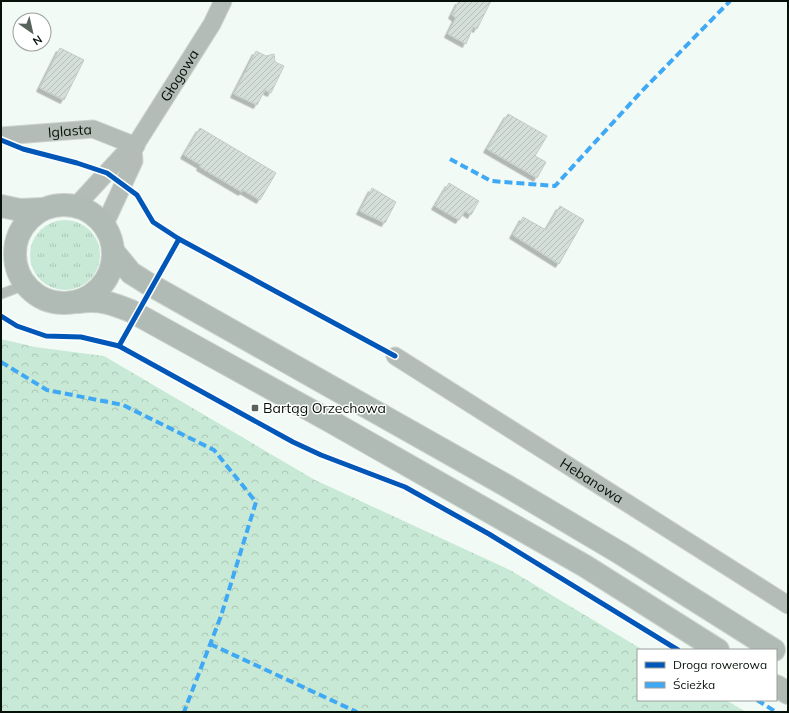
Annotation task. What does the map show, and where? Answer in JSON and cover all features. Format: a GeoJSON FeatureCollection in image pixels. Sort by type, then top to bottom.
{"type":"FeatureCollection","features":[{"type":"Feature","properties":{"kind":"main road"},"geometry":{"type":"LineString","coordinates":[[1,206],[20,210],[42,209],[59,205],[76,206],[92,213],[104,226],[110,238],[113,251],[112,264],[108,276],[100,288],[90,296],[78,302]]}},
{"type":"Feature","properties":{"kind":"main road"},"geometry":{"type":"LineString","coordinates":[[42,209],[30,218],[21,229],[16,243],[8,251],[25,285],[36,295],[49,301],[64,304],[94,299],[110,302],[131,311],[330,421],[585,566],[716,649]]}},
{"type":"Feature","properties":{"kind":"main road"},"geometry":{"type":"LineString","coordinates":[[113,251],[132,273],[142,280],[513,490],[620,553],[772,649]]}},
{"type":"Feature","properties":{"kind":"main road"},"geometry":{"type":"LineString","coordinates":[[777,652],[788,659]]}},
{"type":"Feature","properties":{"kind":"main road"},"geometry":{"type":"LineString","coordinates":[[777,687],[788,694]]}},
{"type":"Feature","properties":{"kind":"street","name":"Głogowa"},"geometry":{"type":"LineString","coordinates":[[76,206],[122,156],[134,148],[212,24],[223,1]]}},
{"type":"Feature","properties":{"kind":"street","name":"Iglasta"},"geometry":{"type":"LineString","coordinates":[[1,136],[93,129],[134,148]]}},
{"type":"Feature","properties":{"kind":"street","name":"Głogowa"},"geometry":{"type":"LineString","coordinates":[[104,226],[134,162],[134,148]]}},
{"type":"Feature","properties":{"kind":"street","name":"Hebanowa"},"geometry":{"type":"LineString","coordinates":[[395,356],[788,604]]}},
{"type":"Feature","properties":{"kind":"lane"},"geometry":{"type":"LineString","coordinates":[[1,294],[25,285]]}},
{"type":"Feature","properties":{"kind":"green space"},"geometry":{"type":"Polygon","coordinates":[[[58,220],[72,220],[85,225],[95,235],[100,248],[100,262],[95,275],[85,285],[72,290],[58,290],[45,285],[35,275],[30,262],[30,248],[35,235],[45,225],[58,220]]]}},
{"type":"Feature","properties":{"kind":"green space"},"geometry":{"type":"Polygon","coordinates":[[[1,339],[35,347],[104,356],[315,480],[510,570],[641,649],[637,649],[637,701],[728,701],[746,712],[1,712],[1,339]]]}},
{"type":"Feature","properties":{"kind":"building"},"geometry":{"type":"Polygon","coordinates":[[[459,1],[491,1],[477,29],[473,27],[466,44],[448,34],[456,18],[452,15],[459,1]]]}},
{"type":"Feature","properties":{"kind":"building"},"geometry":{"type":"Polygon","coordinates":[[[60,48],[84,60],[64,100],[40,88],[60,48]]]}},
{"type":"Feature","properties":{"kind":"building"},"geometry":{"type":"Polygon","coordinates":[[[256,51],[266,56],[274,54],[275,62],[284,66],[271,93],[265,90],[257,105],[234,94],[256,51]]]}},
{"type":"Feature","properties":{"kind":"building"},"geometry":{"type":"Polygon","coordinates":[[[508,114],[547,136],[535,156],[546,162],[537,178],[487,149],[508,114]]]}},
{"type":"Feature","properties":{"kind":"building"},"geometry":{"type":"Polygon","coordinates":[[[200,128],[276,173],[260,200],[243,190],[242,192],[200,167],[201,165],[184,155],[200,128]]]}},
{"type":"Feature","properties":{"kind":"building"},"geometry":{"type":"Polygon","coordinates":[[[449,183],[479,201],[471,215],[465,211],[459,220],[435,206],[449,183]]]}},
{"type":"Feature","properties":{"kind":"building"},"geometry":{"type":"Polygon","coordinates":[[[372,188],[396,202],[385,223],[360,211],[372,188]]]}},
{"type":"Feature","properties":{"kind":"building"},"geometry":{"type":"Polygon","coordinates":[[[560,206],[584,220],[559,264],[513,235],[523,217],[546,230],[560,206]]]}},
{"type":"Feature","properties":{"kind":"marked path"},"geometry":{"type":"LineString","coordinates":[[450,159],[491,181],[555,186],[640,93],[730,1]]}},
{"type":"Feature","properties":{"kind":"marked path"},"geometry":{"type":"LineString","coordinates":[[1,362],[47,390],[123,405],[214,450],[256,502],[221,616],[184,712]]}},
{"type":"Feature","properties":{"kind":"marked path"},"geometry":{"type":"LineString","coordinates":[[210,644],[357,712]]}},
{"type":"Feature","properties":{"kind":"marked path"},"geometry":{"type":"LineString","coordinates":[[759,701],[776,712]]}},
{"type":"Feature","properties":{"kind":"cycle path"},"geometry":{"type":"LineString","coordinates":[[1,140],[23,149],[77,163],[107,173],[137,195],[153,222],[179,239],[119,346]]}},
{"type":"Feature","properties":{"kind":"cycle path"},"geometry":{"type":"LineString","coordinates":[[179,239],[395,356]]}},
{"type":"Feature","properties":{"kind":"cycle path"},"geometry":{"type":"LineString","coordinates":[[1,316],[17,326],[46,336],[81,337],[119,346],[293,442],[321,455],[405,487],[489,534],[676,649]]}},
{"type":"Feature","properties":{"kind":"place","name":"Bartąg Orzechowa"},"geometry":{"type":"Point","coordinates":[255,408]}}]}
